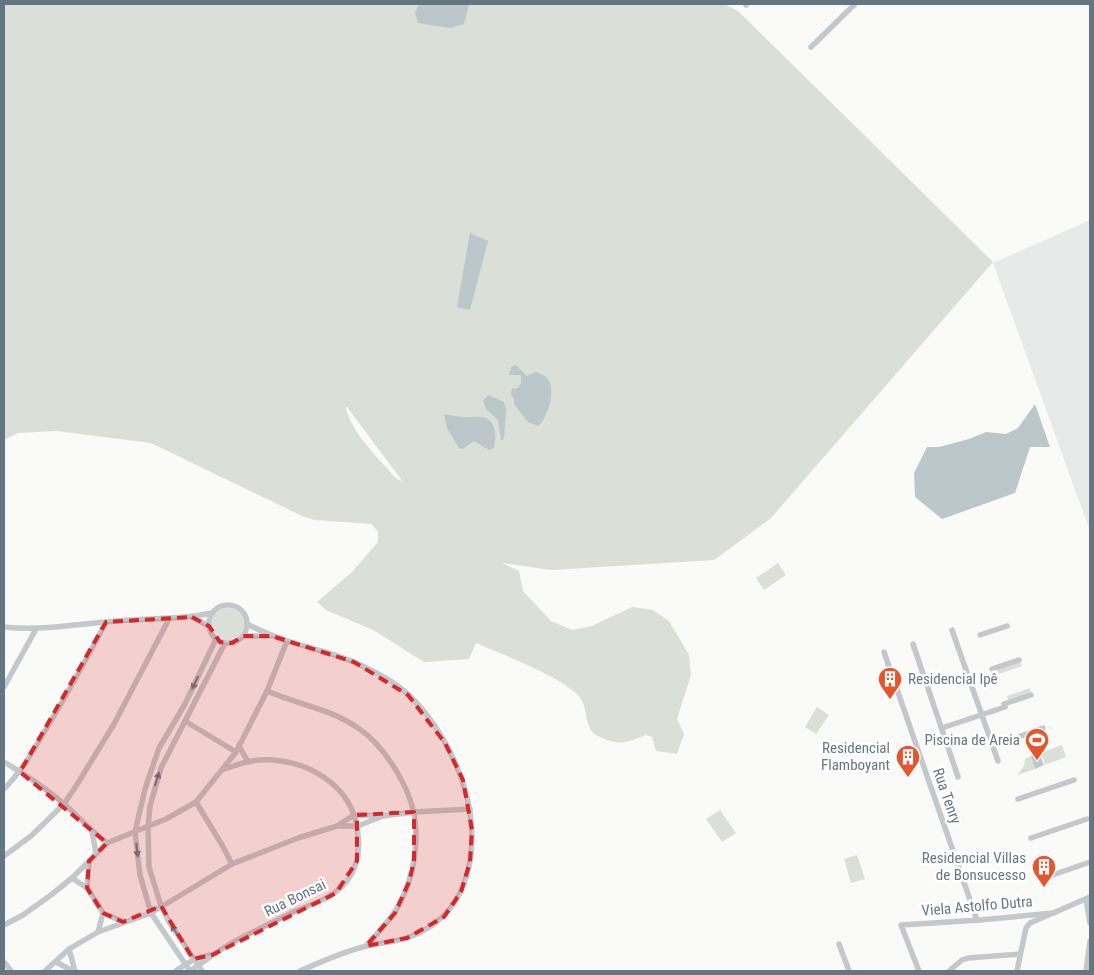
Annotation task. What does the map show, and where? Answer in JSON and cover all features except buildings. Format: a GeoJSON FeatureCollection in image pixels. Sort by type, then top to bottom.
{"type":"FeatureCollection","features":[{"type":"Feature","properties":{"kind":"street"},"geometry":{"type":"LineString","coordinates":[[811,47],[855,4]]}},
{"type":"Feature","properties":{"kind":"street"},"geometry":{"type":"LineString","coordinates":[[4,627],[36,629],[146,618],[192,617],[212,613],[222,606],[234,606],[244,613],[247,624],[243,636],[238,640],[226,643],[216,639],[208,626],[192,617]]}},
{"type":"Feature","properties":{"kind":"street"},"geometry":{"type":"LineString","coordinates":[[208,626],[212,613]]}},
{"type":"Feature","properties":{"kind":"street"},"geometry":{"type":"LineString","coordinates":[[4,856],[31,836],[64,804],[114,724],[169,619]]}},
{"type":"Feature","properties":{"kind":"street"},"geometry":{"type":"LineString","coordinates":[[4,789],[20,772],[65,698],[106,622]]}},
{"type":"Feature","properties":{"kind":"street"},"geometry":{"type":"LineString","coordinates":[[247,624],[272,636],[354,662],[393,683],[408,694],[424,712],[456,764],[463,780],[470,809],[472,837],[467,878],[452,906],[444,916],[419,933],[394,942],[366,946],[300,971]]}},
{"type":"Feature","properties":{"kind":"street"},"geometry":{"type":"LineString","coordinates":[[980,635],[1007,626]]}},
{"type":"Feature","properties":{"kind":"street"},"geometry":{"type":"LineString","coordinates":[[4,687],[36,629]]}},
{"type":"Feature","properties":{"kind":"street"},"geometry":{"type":"LineString","coordinates":[[952,630],[998,761]]}},
{"type":"Feature","properties":{"kind":"street"},"geometry":{"type":"LineString","coordinates":[[243,636],[272,636]]}},
{"type":"Feature","properties":{"kind":"street"},"geometry":{"type":"LineString","coordinates":[[212,955],[200,969],[190,971],[151,913],[140,875],[135,832],[145,789],[159,748],[185,704],[216,639]]}},
{"type":"Feature","properties":{"kind":"street"},"geometry":{"type":"LineString","coordinates":[[4,925],[23,915],[72,878],[107,843],[175,815],[196,802],[237,749],[267,691],[287,641]]}},
{"type":"Feature","properties":{"kind":"street"},"geometry":{"type":"LineString","coordinates":[[200,969],[162,906],[149,867],[148,827],[150,806],[161,768],[226,643]]}},
{"type":"Feature","properties":{"kind":"street"},"geometry":{"type":"LineString","coordinates":[[913,644],[958,776]]}},
{"type":"Feature","properties":{"kind":"street","name":"Rua Tenry"},"geometry":{"type":"LineString","coordinates":[[884,652],[977,920]]}},
{"type":"Feature","properties":{"kind":"street"},"geometry":{"type":"LineString","coordinates":[[992,669],[1019,660]]}},
{"type":"Feature","properties":{"kind":"street"},"geometry":{"type":"LineString","coordinates":[[267,691],[334,714],[367,734],[395,769],[403,784],[415,818],[415,849],[409,882],[394,913],[366,946]]}},
{"type":"Feature","properties":{"kind":"street"},"geometry":{"type":"LineString","coordinates":[[942,728],[982,715],[1031,695]]}},
{"type":"Feature","properties":{"kind":"street"},"geometry":{"type":"LineString","coordinates":[[185,721],[237,749],[248,762]]}},
{"type":"Feature","properties":{"kind":"street"},"geometry":{"type":"LineString","coordinates":[[1016,738],[1043,728]]}},
{"type":"Feature","properties":{"kind":"street","name":"Rua Bonsai"},"geometry":{"type":"LineString","coordinates":[[212,955],[272,922],[336,893],[349,879],[357,861],[359,849],[358,826],[349,802],[341,791],[323,776],[294,765],[268,760],[248,762],[222,770]]}},
{"type":"Feature","properties":{"kind":"street"},"geometry":{"type":"LineString","coordinates":[[4,762],[64,804],[92,832],[107,843]]}},
{"type":"Feature","properties":{"kind":"street"},"geometry":{"type":"LineString","coordinates":[[1018,799],[1074,780]]}},
{"type":"Feature","properties":{"kind":"street"},"geometry":{"type":"LineString","coordinates":[[196,802],[232,864]]}},
{"type":"Feature","properties":{"kind":"street"},"geometry":{"type":"LineString","coordinates":[[45,971],[69,949],[98,932],[151,913],[232,864],[298,838],[337,826],[354,815],[383,816],[413,812],[470,809]]}},
{"type":"Feature","properties":{"kind":"street"},"geometry":{"type":"LineString","coordinates":[[337,826],[358,826],[383,816]]}},
{"type":"Feature","properties":{"kind":"street"},"geometry":{"type":"LineString","coordinates":[[1031,838],[1087,819]]}},
{"type":"Feature","properties":{"kind":"street"},"geometry":{"type":"LineString","coordinates":[[92,832],[96,853]]}},
{"type":"Feature","properties":{"kind":"street"},"geometry":{"type":"LineString","coordinates":[[86,888],[89,861]]}},
{"type":"Feature","properties":{"kind":"street"},"geometry":{"type":"LineString","coordinates":[[1044,878],[1090,862]]}},
{"type":"Feature","properties":{"kind":"street"},"geometry":{"type":"LineString","coordinates":[[72,878],[86,888],[103,913],[123,922]]}},
{"type":"Feature","properties":{"kind":"street"},"geometry":{"type":"LineString","coordinates":[[1017,971],[1026,928],[1030,923],[1088,898],[1090,923]]}},
{"type":"Feature","properties":{"kind":"street"},"geometry":{"type":"LineString","coordinates":[[98,932],[103,913]]}},
{"type":"Feature","properties":{"kind":"street","name":"Viela Astolfo Dutra"},"geometry":{"type":"LineString","coordinates":[[919,971],[902,925],[1054,913]]}},
{"type":"Feature","properties":{"kind":"street"},"geometry":{"type":"LineString","coordinates":[[1086,971],[1090,941]]}},
{"type":"Feature","properties":{"kind":"street"},"geometry":{"type":"LineString","coordinates":[[839,944],[849,971]]}},
{"type":"Feature","properties":{"kind":"street"},"geometry":{"type":"LineString","coordinates":[[69,949],[74,971]]}},
{"type":"Feature","properties":{"kind":"street"},"geometry":{"type":"LineString","coordinates":[[948,971],[962,960],[968,958],[1020,954]]}},
{"type":"Feature","properties":{"kind":"street"},"geometry":{"type":"LineString","coordinates":[[176,971],[193,959],[212,955]]}},
{"type":"Feature","properties":{"kind":"street"},"geometry":{"type":"LineString","coordinates":[[4,962],[11,971]]}},
{"type":"Feature","properties":{"kind":"street"},"geometry":{"type":"LineString","coordinates":[[56,962],[74,971]]}},
{"type":"Feature","properties":{"kind":"highlighted area"},"geometry":{"type":"Polygon","coordinates":[[[192,617],[209,626],[220,642],[232,643],[243,636],[272,636],[354,662],[408,695],[445,743],[463,780],[472,830],[470,862],[461,892],[444,917],[407,938],[366,946],[395,913],[409,882],[414,861],[414,812],[357,815],[357,861],[336,893],[212,955],[193,959],[161,906],[123,922],[103,913],[87,888],[89,861],[107,843],[20,772],[106,622],[192,617]]]}},
{"type":"Feature","properties":{"kind":"shaded area"},"geometry":{"type":"Polygon","coordinates":[[[4,4],[724,4],[738,11],[993,262],[771,518],[714,560],[551,570],[502,563],[519,571],[523,591],[551,621],[572,630],[592,626],[632,607],[653,610],[669,621],[689,655],[691,675],[677,719],[684,734],[677,754],[656,751],[652,737],[646,735],[622,742],[611,741],[598,736],[590,729],[581,699],[574,692],[533,668],[476,643],[469,659],[424,662],[375,631],[326,610],[317,602],[352,572],[378,542],[378,531],[371,524],[315,520],[302,516],[151,443],[57,431],[18,433],[4,440],[4,4]],[[347,407],[348,416],[359,435],[390,472],[403,482],[347,407]]]}},
{"type":"Feature","properties":{"kind":"shaded area"},"geometry":{"type":"Polygon","coordinates":[[[419,4],[469,4],[464,24],[450,28],[418,23],[415,13],[419,4]]]}},
{"type":"Feature","properties":{"kind":"shaded area"},"geometry":{"type":"Polygon","coordinates":[[[1090,220],[1090,531],[993,263],[1090,220]]]}},
{"type":"Feature","properties":{"kind":"shaded area"},"geometry":{"type":"Polygon","coordinates":[[[470,233],[488,241],[470,310],[457,307],[470,233]]]}},
{"type":"Feature","properties":{"kind":"shaded area"},"geometry":{"type":"Polygon","coordinates":[[[516,365],[527,376],[536,372],[546,377],[550,383],[550,403],[545,417],[538,426],[528,422],[514,404],[514,399],[511,395],[512,389],[518,388],[521,383],[521,375],[509,375],[511,367],[516,365]]]}},
{"type":"Feature","properties":{"kind":"shaded area"},"geometry":{"type":"Polygon","coordinates":[[[488,395],[504,402],[506,409],[504,439],[501,440],[498,420],[486,409],[483,401],[488,395]]]}},
{"type":"Feature","properties":{"kind":"shaded area"},"geometry":{"type":"Polygon","coordinates":[[[1035,404],[1050,447],[1030,447],[1015,493],[942,519],[915,497],[914,473],[927,447],[939,447],[986,432],[1006,434],[1018,428],[1035,404]]]}},
{"type":"Feature","properties":{"kind":"shaded area"},"geometry":{"type":"Polygon","coordinates":[[[444,414],[461,417],[480,417],[489,420],[495,433],[494,448],[489,450],[474,441],[463,449],[459,448],[447,428],[444,414]]]}},
{"type":"Feature","properties":{"kind":"shaded area"},"geometry":{"type":"Polygon","coordinates":[[[778,563],[786,575],[764,590],[756,578],[778,563]]]}},
{"type":"Feature","properties":{"kind":"shaded area"},"geometry":{"type":"Polygon","coordinates":[[[228,608],[234,609],[239,613],[243,618],[243,630],[239,635],[234,639],[228,640],[222,639],[217,635],[213,630],[212,624],[213,618],[217,613],[222,609],[228,608]]]}},
{"type":"Feature","properties":{"kind":"shaded area"},"geometry":{"type":"Polygon","coordinates":[[[1020,662],[1022,666],[999,674],[997,670],[1020,662]]]}},
{"type":"Feature","properties":{"kind":"shaded area"},"geometry":{"type":"Polygon","coordinates":[[[1030,688],[1031,692],[1008,700],[1007,696],[1030,688]]]}},
{"type":"Feature","properties":{"kind":"shaded area"},"geometry":{"type":"Polygon","coordinates":[[[817,707],[829,715],[816,734],[805,727],[817,707]]]}},
{"type":"Feature","properties":{"kind":"shaded area"},"geometry":{"type":"Polygon","coordinates":[[[1062,745],[1066,757],[1045,765],[1041,753],[1062,745]]]}},
{"type":"Feature","properties":{"kind":"shaded area","name":"Piscina de Areia"},"geometry":{"type":"Polygon","coordinates":[[[1039,753],[1044,765],[1035,769],[1031,756],[1039,753]]]}},
{"type":"Feature","properties":{"kind":"shaded area"},"geometry":{"type":"Polygon","coordinates":[[[1031,756],[1035,769],[1017,775],[1024,766],[1025,759],[1031,756]]]}},
{"type":"Feature","properties":{"kind":"shaded area"},"geometry":{"type":"Polygon","coordinates":[[[720,810],[736,833],[722,842],[706,819],[720,810]]]}},
{"type":"Feature","properties":{"kind":"shaded area"},"geometry":{"type":"Polygon","coordinates":[[[857,855],[865,879],[851,883],[844,859],[857,855]]]}},
{"type":"Feature","properties":{"kind":"place","name":"Residencial Ipê"},"geometry":{"type":"Point","coordinates":[890,700]}},
{"type":"Feature","properties":{"kind":"place","name":"Piscina de Areia"},"geometry":{"type":"Point","coordinates":[1037,761]}},
{"type":"Feature","properties":{"kind":"place","name":"Residencial Flamboyant"},"geometry":{"type":"Point","coordinates":[908,778]}},
{"type":"Feature","properties":{"kind":"place","name":"Residencial Villas de Bonsucesso"},"geometry":{"type":"Point","coordinates":[1044,888]}}]}
